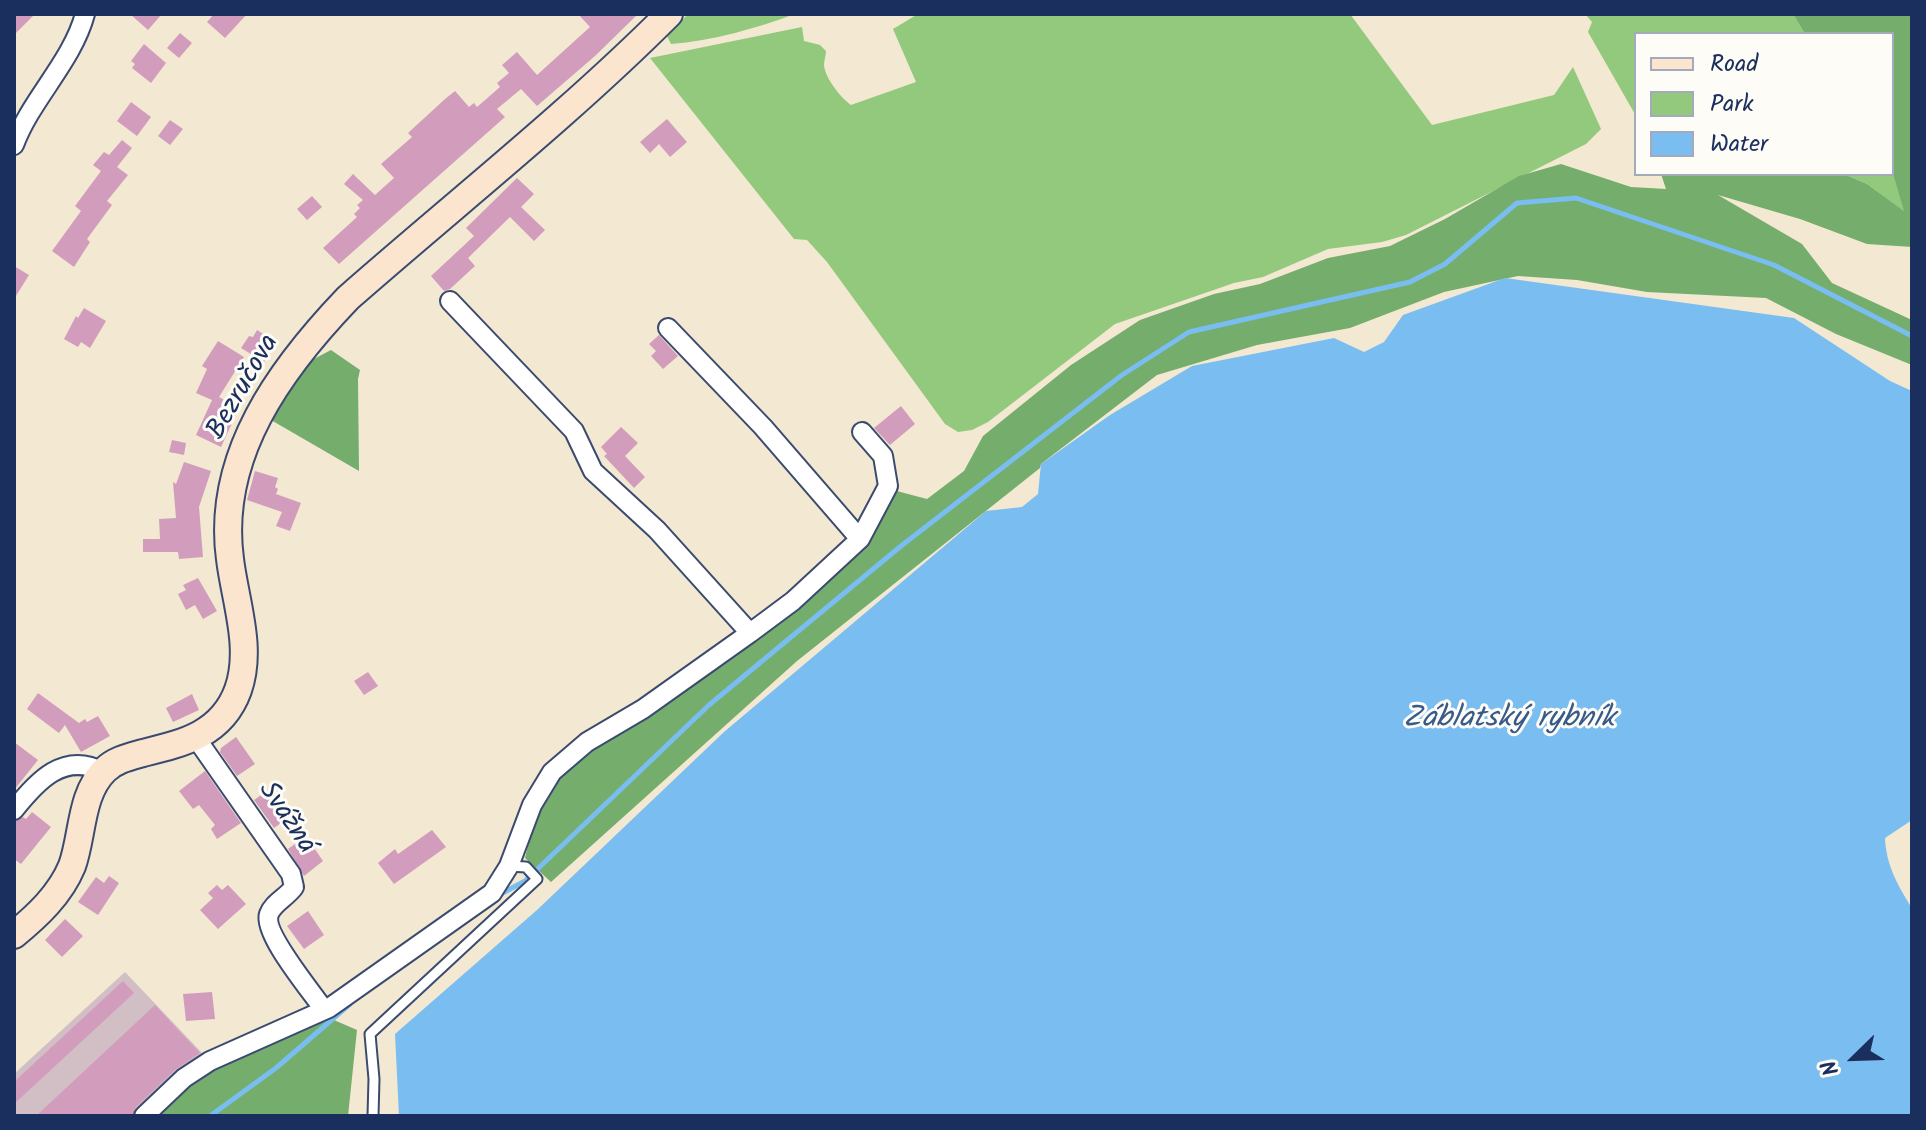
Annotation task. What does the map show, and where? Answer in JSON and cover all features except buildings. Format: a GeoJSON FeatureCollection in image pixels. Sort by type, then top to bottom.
{"type":"FeatureCollection","features":[{"type":"Feature","properties":{"kind":"main road","name":"Bezručova"},"geometry":{"type":"LineString","coordinates":[[103,772],[118,761],[196,738],[210,729],[231,705],[241,679],[244,651],[230,559],[228,506],[231,485],[247,440],[288,367],[348,298],[576,102],[669,14]]}},
{"type":"Feature","properties":{"kind":"main road"},"geometry":{"type":"LineString","coordinates":[[14,935],[39,913],[65,880],[78,846],[92,788],[103,772]]}},
{"type":"Feature","properties":{"kind":"street"},"geometry":{"type":"LineString","coordinates":[[14,145],[24,122],[79,32],[85,14]]}},
{"type":"Feature","properties":{"kind":"street"},"geometry":{"type":"LineString","coordinates":[[450,301],[574,431],[593,471],[657,530],[750,633]]}},
{"type":"Feature","properties":{"kind":"street"},"geometry":{"type":"LineString","coordinates":[[668,328],[763,427],[860,539]]}},
{"type":"Feature","properties":{"kind":"street"},"geometry":{"type":"LineString","coordinates":[[144,1116],[184,1078],[210,1061],[324,1010],[492,893],[518,866],[532,805],[552,772],[587,742],[643,709],[793,601],[860,539],[888,486],[883,456],[862,432]]}},
{"type":"Feature","properties":{"kind":"street","name":"Svážná"},"geometry":{"type":"LineString","coordinates":[[196,738],[291,874],[294,887],[270,910],[267,920],[272,936],[324,1010]]}},
{"type":"Feature","properties":{"kind":"street"},"geometry":{"type":"LineString","coordinates":[[14,810],[36,783],[50,774],[82,763],[103,772]]}},
{"type":"Feature","properties":{"kind":"lane"},"geometry":{"type":"LineString","coordinates":[[373,1116],[370,1034],[537,879],[518,866]]}},
{"type":"Feature","properties":{"kind":"shaded area"},"geometry":{"type":"Polygon","coordinates":[[[125,972],[203,1054],[145,1116],[14,1116],[14,1074],[125,972]]]}},
{"type":"Feature","properties":{"kind":"green space"},"geometry":{"type":"Polygon","coordinates":[[[688,14],[795,14],[734,33],[671,44],[667,36],[688,14]]]}},
{"type":"Feature","properties":{"kind":"green space"},"geometry":{"type":"Polygon","coordinates":[[[918,14],[1350,14],[1432,125],[1554,95],[1573,67],[1601,129],[1586,144],[1406,235],[1382,242],[1328,249],[1263,277],[1234,283],[1115,324],[988,422],[972,430],[958,432],[945,424],[827,262],[807,240],[794,239],[650,58],[802,27],[804,41],[820,45],[826,51],[824,65],[827,76],[851,105],[916,82],[893,29],[918,14]]]}},
{"type":"Feature","properties":{"kind":"green space"},"geometry":{"type":"Polygon","coordinates":[[[1585,14],[1793,14],[1804,32],[1634,32],[1634,112],[1588,32],[1592,22],[1585,14]]]}},
{"type":"Feature","properties":{"kind":"green space"},"geometry":{"type":"Polygon","coordinates":[[[1793,14],[1912,14],[1912,247],[1867,244],[1800,219],[1718,195],[1802,244],[1832,283],[1912,320],[1912,365],[1836,334],[1766,298],[1647,292],[1577,280],[1518,276],[1444,292],[1350,328],[1257,345],[1157,375],[1041,464],[1040,468],[797,661],[551,882],[525,858],[537,809],[560,776],[593,747],[800,604],[893,490],[927,499],[964,471],[983,436],[1071,365],[1140,320],[1214,294],[1260,284],[1328,258],[1390,246],[1445,219],[1519,176],[1561,164],[1631,187],[1666,189],[1662,176],[1849,176],[1867,184],[1904,211],[1894,176],[1894,32],[1804,32],[1793,14]]]}},
{"type":"Feature","properties":{"kind":"green space"},"geometry":{"type":"Polygon","coordinates":[[[1849,176],[1894,176],[1905,212],[1867,184],[1849,176]]]}},
{"type":"Feature","properties":{"kind":"green space"},"geometry":{"type":"Polygon","coordinates":[[[331,350],[360,370],[359,471],[271,420],[310,361],[331,350]]]}},
{"type":"Feature","properties":{"kind":"green space"},"geometry":{"type":"Polygon","coordinates":[[[327,1017],[357,1030],[348,1116],[153,1116],[190,1079],[327,1017]]]}},
{"type":"Feature","properties":{"kind":"water","name":"Záblatský rybník"},"geometry":{"type":"Polygon","coordinates":[[[1505,278],[1794,318],[1890,381],[1912,391],[1912,820],[1885,838],[1894,875],[1912,908],[1912,1116],[399,1116],[395,1034],[537,910],[724,732],[986,511],[1022,507],[1038,494],[1041,464],[1110,415],[1192,366],[1334,338],[1364,352],[1384,342],[1403,315],[1505,278]]]}},
{"type":"Feature","properties":{"kind":"waterway"},"geometry":{"type":"LineString","coordinates":[[497,896],[525,881],[709,705],[901,546],[1122,375],[1189,332],[1410,282],[1445,264],[1517,203],[1576,198],[1774,265],[1912,336]]}},
{"type":"Feature","properties":{"kind":"waterway"},"geometry":{"type":"LineString","coordinates":[[210,1116],[276,1068],[350,1004]]}}]}
